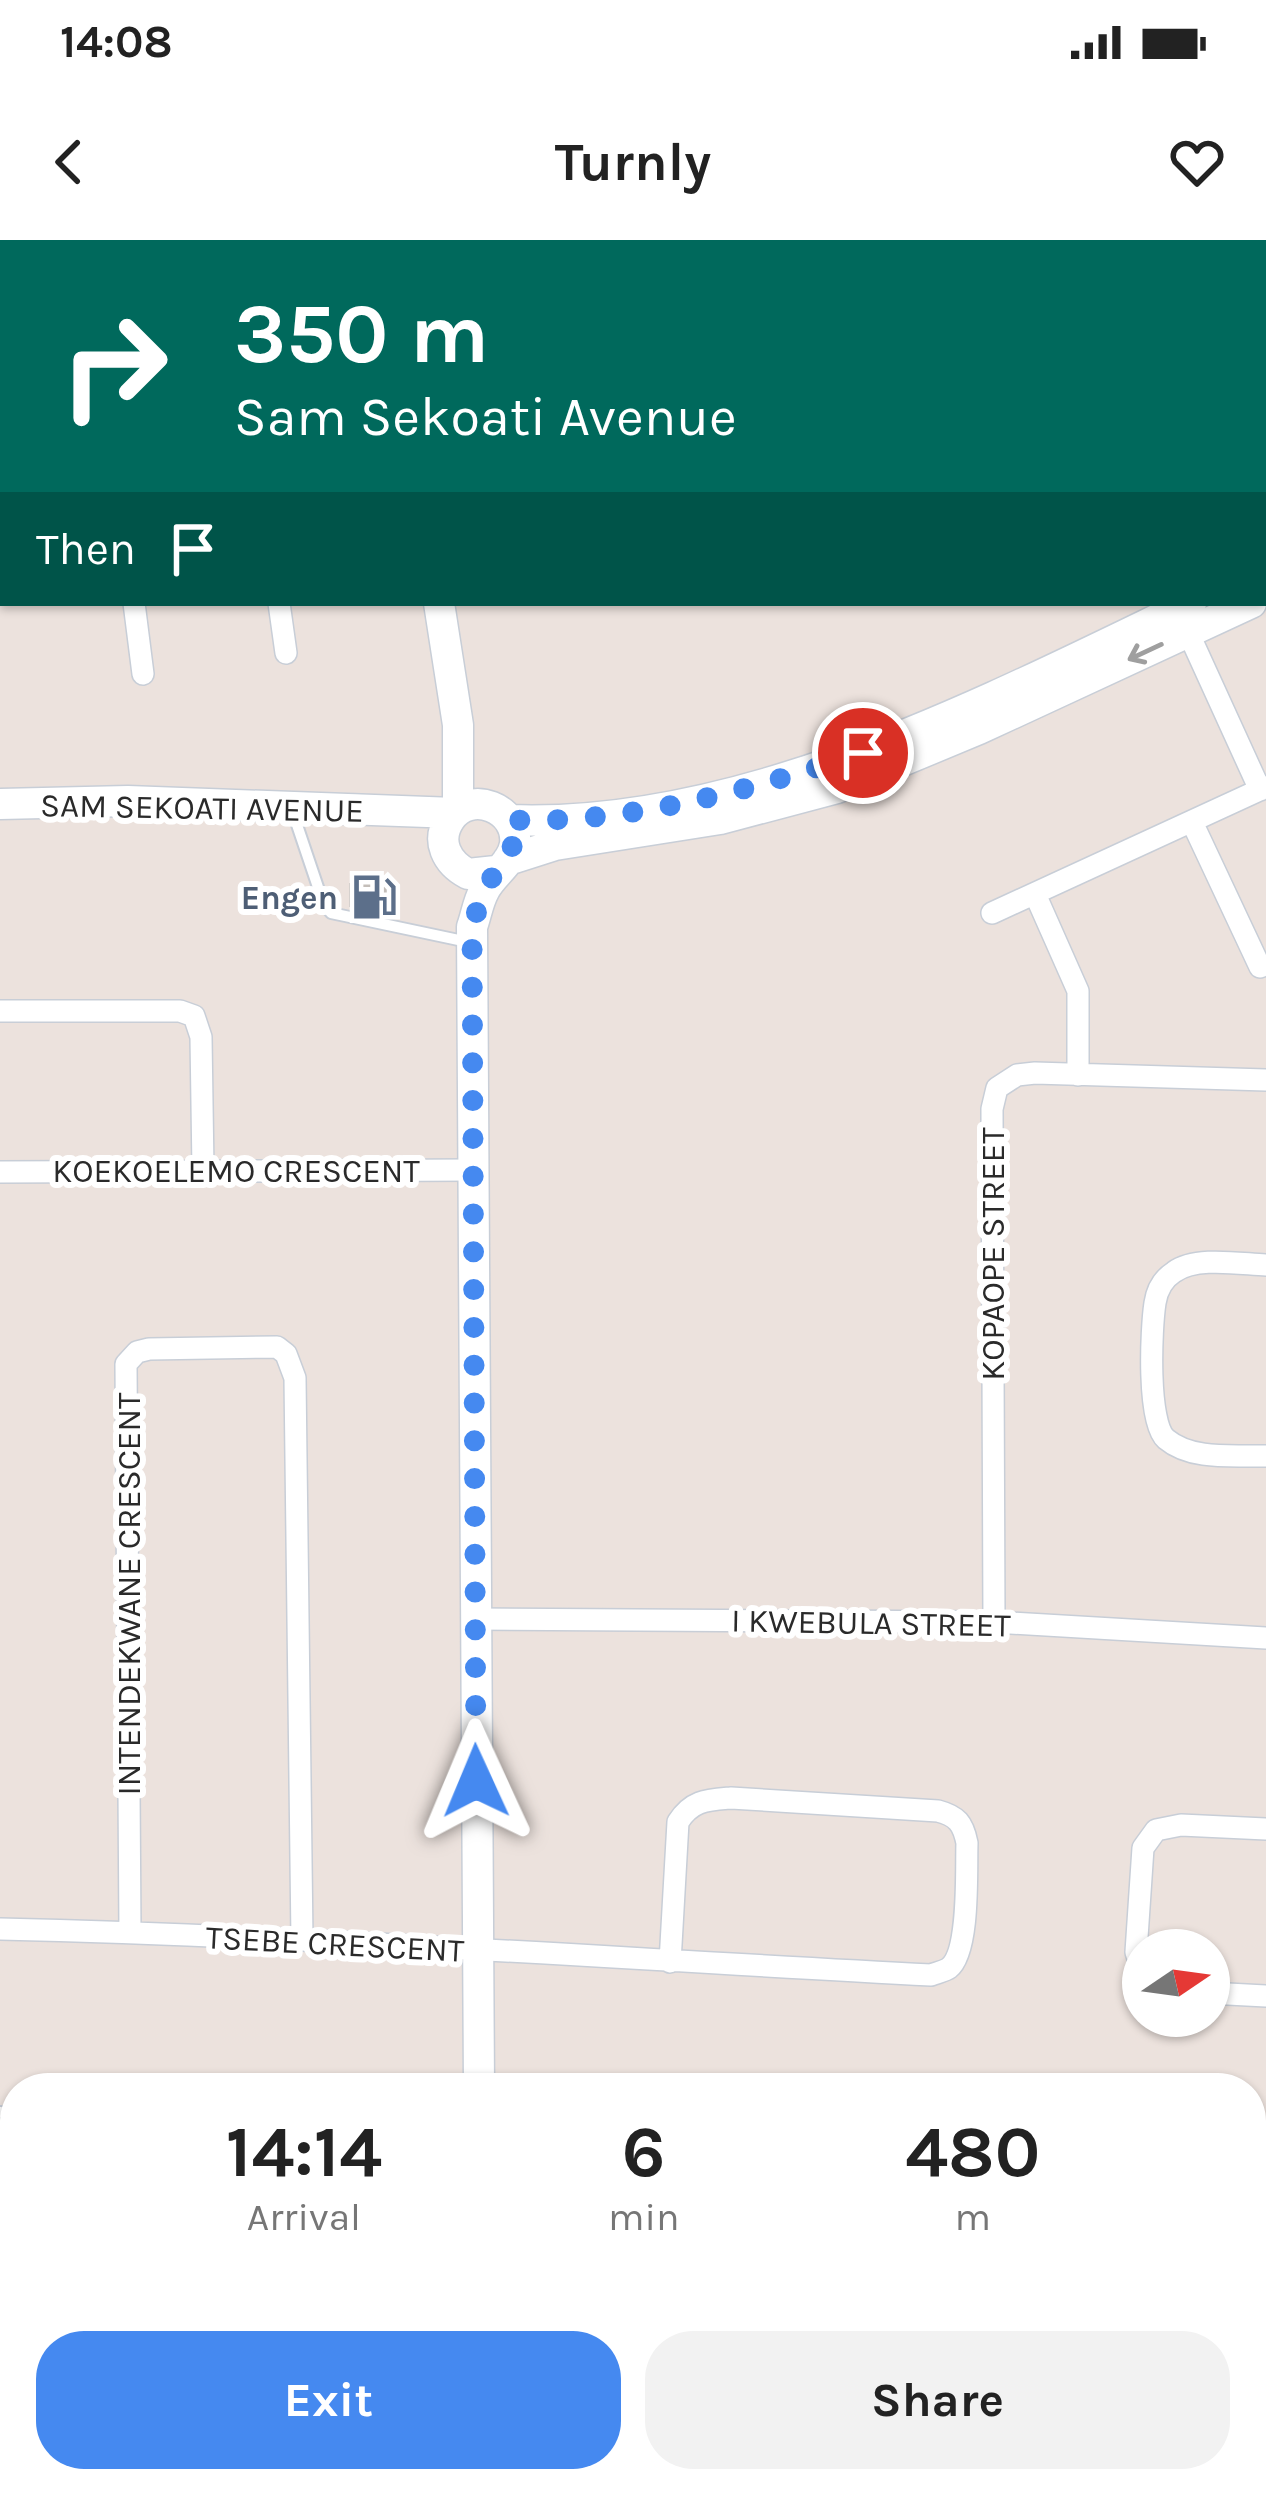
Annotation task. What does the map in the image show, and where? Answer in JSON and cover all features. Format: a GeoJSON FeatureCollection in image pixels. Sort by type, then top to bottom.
{"type":"FeatureCollection","features":[{"type":"Feature","properties":{"kind":"street"},"geometry":{"type":"LineString","coordinates":[[134,606],[143,674]]}},
{"type":"Feature","properties":{"kind":"street"},"geometry":{"type":"LineString","coordinates":[[279,606],[286,653]]}},
{"type":"Feature","properties":{"kind":"street"},"geometry":{"type":"LineString","coordinates":[[439,606],[458,725],[457,812]]}},
{"type":"Feature","properties":{"kind":"street"},"geometry":{"type":"LineString","coordinates":[[472,935],[449,855],[446,827],[457,812],[470,805],[551,822],[647,810],[802,772],[863,753],[1190,618],[1239,606]]}},
{"type":"Feature","properties":{"kind":"street"},"geometry":{"type":"LineString","coordinates":[[992,913],[1263,788],[1190,618]]}},
{"type":"Feature","properties":{"kind":"street"},"geometry":{"type":"LineString","coordinates":[[449,855],[475,875],[555,845],[720,819],[837,788],[961,737],[1190,618]]}},
{"type":"Feature","properties":{"kind":"street"},"geometry":{"type":"LineString","coordinates":[[458,725],[479,785],[501,814],[514,844],[484,891],[472,935],[479,2073]]}},
{"type":"Feature","properties":{"kind":"street","name":"SAM SEKOATI AVENUE"},"geometry":{"type":"LineString","coordinates":[[0,804],[128,801],[457,812]]}},
{"type":"Feature","properties":{"kind":"street","name":"SAM SEKOATI AVENUE"},"geometry":{"type":"LineString","coordinates":[[403,813],[449,855]]}},
{"type":"Feature","properties":{"kind":"street"},"geometry":{"type":"LineString","coordinates":[[1192,822],[1260,967]]}},
{"type":"Feature","properties":{"kind":"street"},"geometry":{"type":"LineString","coordinates":[[1035,893],[1078,991],[1078,1075]]}},
{"type":"Feature","properties":{"kind":"street"},"geometry":{"type":"LineString","coordinates":[[0,1011],[192,1014],[201,1037],[203,1170]]}},
{"type":"Feature","properties":{"kind":"street","name":"KOPAOPE STREET"},"geometry":{"type":"LineString","coordinates":[[994,1622],[992,1109],[997,1088],[1017,1075],[1266,1080]]}},
{"type":"Feature","properties":{"kind":"street","name":"KOEKOELEMO CRESCENT"},"geometry":{"type":"LineString","coordinates":[[0,1172],[472,1170]]}},
{"type":"Feature","properties":{"kind":"street"},"geometry":{"type":"LineString","coordinates":[[1266,1265],[1201,1264],[1178,1268],[1162,1282],[1155,1302],[1153,1413],[1158,1431],[1183,1449],[1266,1456]]}},
{"type":"Feature","properties":{"kind":"street","name":"INTENDEKWANE CRESCENT"},"geometry":{"type":"LineString","coordinates":[[130,1932],[126,1364],[137,1352],[149,1349],[277,1347],[292,1364],[295,1378],[302,1940]]}},
{"type":"Feature","properties":{"kind":"street","name":"I KWEBULA STREET"},"geometry":{"type":"LineString","coordinates":[[475,1619],[994,1622],[1266,1638]]}},
{"type":"Feature","properties":{"kind":"street","name":"TSEBE CRESCENT"},"geometry":{"type":"LineString","coordinates":[[0,1929],[302,1940],[477,1952],[670,1962],[931,1975],[948,1970],[958,1958],[962,1941],[964,1827],[954,1815],[938,1811],[731,1798],[688,1807],[678,1822],[670,1962]]}},
{"type":"Feature","properties":{"kind":"street"},"geometry":{"type":"LineString","coordinates":[[1138,1929],[1143,1848],[1156,1830],[1181,1825],[1266,1829]]}},
{"type":"Feature","properties":{"kind":"street"},"geometry":{"type":"LineString","coordinates":[[1230,1994],[1266,1996]]}},
{"type":"Feature","properties":{"kind":"lane"},"geometry":{"type":"LineString","coordinates":[[291,807],[324,905],[331,913],[472,935]]}},
{"type":"Feature","properties":{"kind":"building"},"geometry":{"type":"Polygon","coordinates":[[[349,883],[398,884],[398,912],[349,907],[349,883]]]}},
{"type":"Feature","properties":{"kind":"place","name":"Engen"},"geometry":{"type":"Point","coordinates":[374,897]}},
{"type":"Feature","properties":{"kind":"route"},"geometry":{"type":"LineString","coordinates":[[476,1781],[472,927],[484,891],[512,853],[509,820],[551,822],[647,810],[863,753]]}}]}
